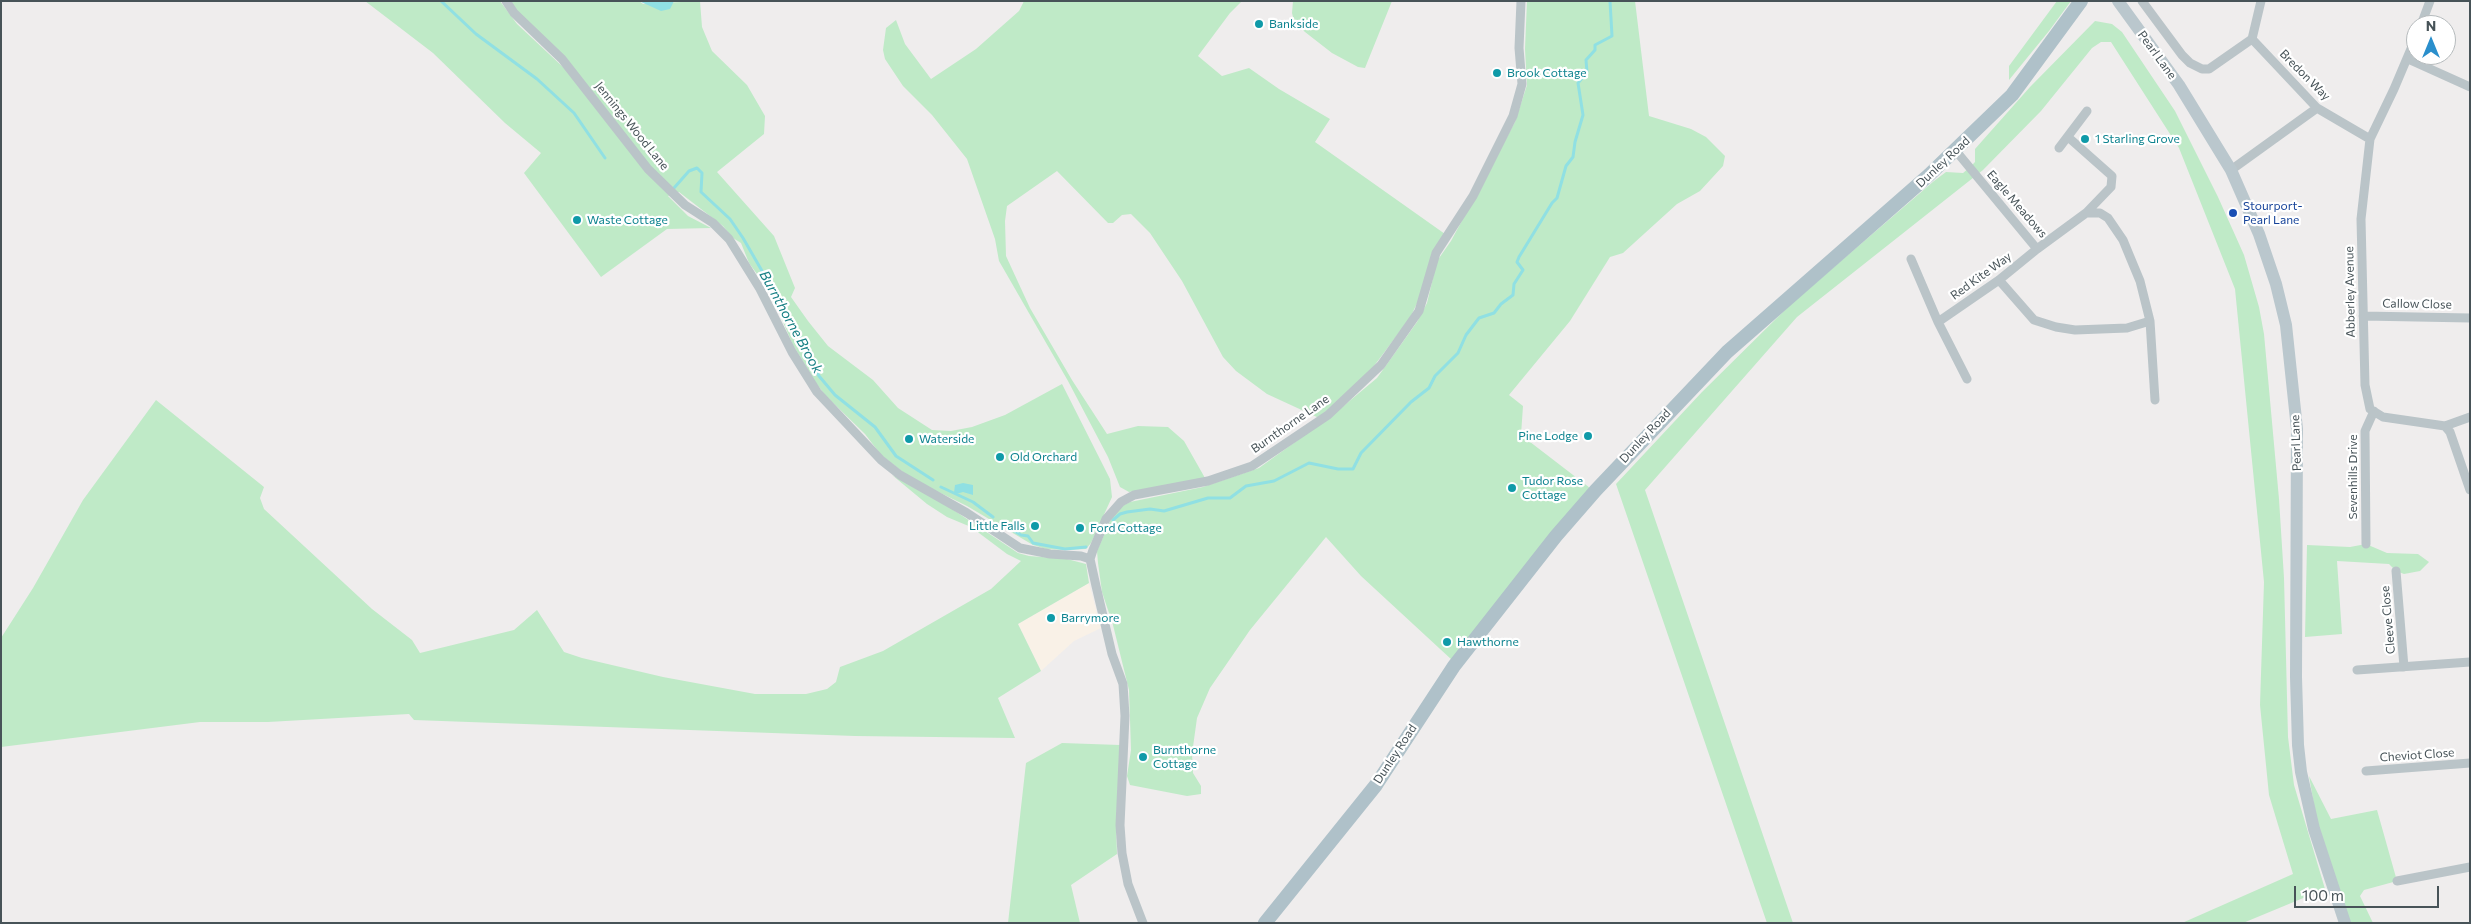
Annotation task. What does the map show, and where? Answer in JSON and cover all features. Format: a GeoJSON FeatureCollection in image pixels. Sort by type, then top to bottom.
{"type":"FeatureCollection","features":[{"type":"Feature","properties":{"kind":"main road","name":"Dunley Road"},"geometry":{"type":"LineString","coordinates":[[1265,923],[1376,785],[1454,666],[1505,600],[1556,536],[1628,454],[1726,352],[1956,151],[2012,96],[2081,1]]}},
{"type":"Feature","properties":{"kind":"main road","name":"Pearl Lane"},"geometry":{"type":"LineString","coordinates":[[2118,1],[2179,85],[2231,170],[2259,234],[2276,284],[2286,325],[2297,429],[2296,677],[2298,745],[2314,829],[2345,923]]}},
{"type":"Feature","properties":{"kind":"street","name":"Jennings Wood Lane"},"geometry":{"type":"LineString","coordinates":[[506,1],[514,13],[562,59],[648,169],[685,205],[722,231],[760,289],[792,352],[818,392],[881,460],[900,476],[967,513],[1020,548],[1050,554],[1081,556],[1090,559]]}},
{"type":"Feature","properties":{"kind":"street","name":"Burnthorne Lane"},"geometry":{"type":"LineString","coordinates":[[1090,559],[1106,519],[1121,502],[1134,496],[1208,481],[1252,466],[1328,415],[1381,365],[1419,311],[1436,253],[1473,196],[1513,116],[1522,84],[1519,48],[1521,1]]}},
{"type":"Feature","properties":{"kind":"street"},"geometry":{"type":"LineString","coordinates":[[2142,1],[2182,55],[2196,67],[2209,68],[2252,39],[2260,1]]}},
{"type":"Feature","properties":{"kind":"street"},"geometry":{"type":"LineString","coordinates":[[2425,15],[2430,1]]}},
{"type":"Feature","properties":{"kind":"street","name":"Bredon Way"},"geometry":{"type":"LineString","coordinates":[[2252,39],[2317,108],[2370,139]]}},
{"type":"Feature","properties":{"kind":"street","name":"Abberley Avenue"},"geometry":{"type":"LineString","coordinates":[[2374,412],[2370,409],[2365,385],[2361,219],[2370,139],[2406,63]]}},
{"type":"Feature","properties":{"kind":"street"},"geometry":{"type":"LineString","coordinates":[[2421,65],[2470,87]]}},
{"type":"Feature","properties":{"kind":"street"},"geometry":{"type":"LineString","coordinates":[[2231,170],[2317,108]]}},
{"type":"Feature","properties":{"kind":"street"},"geometry":{"type":"LineString","coordinates":[[2059,148],[2087,111]]}},
{"type":"Feature","properties":{"kind":"street","name":"Eagle Meadows"},"geometry":{"type":"LineString","coordinates":[[1956,151],[2037,249],[2086,213],[2111,187],[2112,176],[2068,137]]}},
{"type":"Feature","properties":{"kind":"street"},"geometry":{"type":"LineString","coordinates":[[2086,213],[2100,213],[2108,218],[2123,240],[2140,281],[2150,321],[2155,400]]}},
{"type":"Feature","properties":{"kind":"street","name":"Red Kite Way"},"geometry":{"type":"LineString","coordinates":[[1938,322],[1999,280],[2037,249]]}},
{"type":"Feature","properties":{"kind":"street"},"geometry":{"type":"LineString","coordinates":[[1911,259],[1938,322],[1967,379]]}},
{"type":"Feature","properties":{"kind":"street"},"geometry":{"type":"LineString","coordinates":[[1999,280],[2034,320],[2056,327],[2074,330],[2127,328],[2150,321]]}},
{"type":"Feature","properties":{"kind":"street","name":"Callow Close"},"geometry":{"type":"LineString","coordinates":[[2363,316],[2470,318]]}},
{"type":"Feature","properties":{"kind":"street"},"geometry":{"type":"LineString","coordinates":[[2374,412],[2393,420],[2445,426],[2470,417]]}},
{"type":"Feature","properties":{"kind":"street","name":"Sevenhills Drive"},"geometry":{"type":"LineString","coordinates":[[2366,544],[2365,432],[2374,412]]}},
{"type":"Feature","properties":{"kind":"street"},"geometry":{"type":"LineString","coordinates":[[2445,426],[2453,439],[2470,490]]}},
{"type":"Feature","properties":{"kind":"street"},"geometry":{"type":"LineString","coordinates":[[1090,559],[1112,654],[1123,684],[1125,716],[1120,825],[1122,853],[1128,884],[1143,923]]}},
{"type":"Feature","properties":{"kind":"street","name":"Cleeve Close"},"geometry":{"type":"LineString","coordinates":[[2396,571],[2404,666]]}},
{"type":"Feature","properties":{"kind":"street","name":"Cleeve Close"},"geometry":{"type":"LineString","coordinates":[[2357,670],[2470,662]]}},
{"type":"Feature","properties":{"kind":"street","name":"Cheviot Close"},"geometry":{"type":"LineString","coordinates":[[2366,770],[2470,763]]}},
{"type":"Feature","properties":{"kind":"street"},"geometry":{"type":"LineString","coordinates":[[2397,881],[2470,867]]}},
{"type":"Feature","properties":{"kind":"shaded area"},"geometry":{"type":"Polygon","coordinates":[[[1089,583],[1101,628],[1074,641],[1041,671],[1018,624],[1089,583]]]}},
{"type":"Feature","properties":{"kind":"green space"},"geometry":{"type":"Polygon","coordinates":[[[365,1],[500,1],[517,24],[564,68],[568,60],[516,10],[511,1],[639,1],[643,4],[700,1],[702,27],[712,51],[747,85],[765,116],[764,134],[717,172],[774,236],[795,288],[791,297],[808,321],[828,346],[873,380],[898,408],[932,430],[951,431],[972,427],[1005,415],[1062,384],[1110,479],[1112,497],[1091,543],[1086,549],[1065,550],[1046,549],[1033,545],[967,506],[912,479],[881,455],[865,434],[825,395],[816,383],[793,345],[770,292],[749,263],[741,243],[733,238],[723,226],[679,192],[668,196],[688,216],[711,228],[667,229],[601,277],[524,173],[541,153],[505,123],[433,53],[365,1]]]}},
{"type":"Feature","properties":{"kind":"green space"},"geometry":{"type":"Polygon","coordinates":[[[1024,1],[1242,1],[1230,13],[1198,56],[1222,76],[1249,68],[1279,89],[1330,119],[1315,142],[1445,234],[1432,253],[1420,297],[1410,318],[1371,370],[1319,418],[1267,394],[1236,371],[1223,357],[1182,281],[1150,233],[1131,214],[1122,215],[1113,223],[1108,223],[1057,171],[1007,206],[1005,221],[1006,256],[1030,308],[1072,380],[1107,434],[1138,426],[1168,427],[1184,441],[1205,478],[1129,492],[1120,487],[1108,457],[1068,381],[999,261],[995,239],[967,159],[932,115],[903,86],[885,59],[883,50],[886,28],[896,20],[905,44],[931,79],[976,49],[1019,11],[1024,1]]]}},
{"type":"Feature","properties":{"kind":"green space"},"geometry":{"type":"Polygon","coordinates":[[[1293,1],[1392,1],[1365,68],[1358,67],[1332,53],[1305,32],[1294,21],[1292,13],[1293,1]]]}},
{"type":"Feature","properties":{"kind":"green space"},"geometry":{"type":"Polygon","coordinates":[[[1527,1],[1635,1],[1649,116],[1691,129],[1706,137],[1725,156],[1723,166],[1700,191],[1677,204],[1623,253],[1610,257],[1570,321],[1509,395],[1523,406],[1521,435],[1590,488],[1452,660],[1361,576],[1326,537],[1250,630],[1210,688],[1197,718],[1192,754],[1193,773],[1201,786],[1201,794],[1187,796],[1130,785],[1127,776],[1131,750],[1129,690],[1113,625],[1102,592],[1097,551],[1111,519],[1122,506],[1130,502],[1203,487],[1259,468],[1334,414],[1377,378],[1417,322],[1427,303],[1437,261],[1451,241],[1515,122],[1527,85],[1525,49],[1527,1]]]}},
{"type":"Feature","properties":{"kind":"green space"},"geometry":{"type":"Polygon","coordinates":[[[2057,1],[2071,1],[2009,80],[2009,66],[2057,1]]]}},
{"type":"Feature","properties":{"kind":"green space"},"geometry":{"type":"Polygon","coordinates":[[[2095,21],[2112,24],[2122,32],[2175,111],[2218,197],[2244,255],[2259,307],[2264,334],[2279,499],[2284,578],[2288,737],[2294,785],[2325,889],[2243,923],[2182,923],[2293,874],[2269,795],[2260,705],[2264,582],[2235,289],[2179,148],[2111,42],[2101,42],[2092,48],[2041,111],[1983,170],[1797,317],[1645,490],[1793,923],[1767,923],[1616,484],[1702,392],[1791,304],[1934,181],[1946,172],[1963,173],[1969,168],[1975,162],[1975,149],[2030,87],[2095,21]]]}},
{"type":"Feature","properties":{"kind":"green space"},"geometry":{"type":"Polygon","coordinates":[[[156,400],[264,487],[260,498],[264,509],[372,609],[412,640],[420,653],[514,630],[537,610],[564,652],[582,658],[663,677],[755,694],[806,694],[827,689],[836,682],[840,667],[883,651],[991,589],[1021,561],[1007,554],[971,527],[947,517],[927,504],[892,475],[946,505],[1018,553],[1029,556],[1067,559],[1086,564],[1089,583],[1018,624],[1041,671],[998,698],[1015,738],[855,736],[414,720],[409,714],[268,722],[200,722],[1,747],[1,638],[33,588],[83,500],[156,400]]]}},
{"type":"Feature","properties":{"kind":"green space"},"geometry":{"type":"Polygon","coordinates":[[[2366,544],[2387,553],[2418,554],[2429,562],[2420,571],[2404,574],[2396,571],[2389,564],[2337,561],[2342,634],[2305,637],[2307,545],[2350,547],[2366,544]]]}},
{"type":"Feature","properties":{"kind":"green space"},"geometry":{"type":"Polygon","coordinates":[[[1062,743],[1120,745],[1116,826],[1117,854],[1071,885],[1080,923],[1008,923],[1026,763],[1062,743]]]}},
{"type":"Feature","properties":{"kind":"green space"},"geometry":{"type":"Polygon","coordinates":[[[2309,776],[2331,819],[2377,810],[2397,881],[2364,890],[2360,896],[2373,923],[2349,923],[2317,822],[2309,776]]]}},
{"type":"Feature","properties":{"kind":"water"},"geometry":{"type":"Polygon","coordinates":[[[639,1],[674,1],[670,9],[661,11],[639,1]]]}},
{"type":"Feature","properties":{"kind":"water"},"geometry":{"type":"Polygon","coordinates":[[[963,483],[973,485],[973,495],[963,492],[954,493],[955,485],[963,483]]]}},
{"type":"Feature","properties":{"kind":"waterway","name":"Burnthorne Brook"},"geometry":{"type":"LineString","coordinates":[[441,1],[476,34],[537,79],[574,113],[605,158]]}},
{"type":"Feature","properties":{"kind":"waterway","name":"Burnthorne Brook"},"geometry":{"type":"LineString","coordinates":[[1113,520],[1120,514],[1127,512],[1150,509],[1164,511],[1208,498],[1230,498],[1246,486],[1274,481],[1309,463],[1338,469],[1353,469],[1361,453],[1411,402],[1429,388],[1435,376],[1458,353],[1466,335],[1479,318],[1494,313],[1501,304],[1513,295],[1514,284],[1523,270],[1517,262],[1519,257],[1557,198],[1566,166],[1573,157],[1575,142],[1583,115],[1578,83],[1587,72],[1586,60],[1595,50],[1595,45],[1612,36],[1610,1]]}},
{"type":"Feature","properties":{"kind":"waterway","name":"Burnthorne Brook"},"geometry":{"type":"LineString","coordinates":[[674,188],[689,171],[697,168],[702,173],[701,192],[730,219],[743,238],[799,335],[819,376],[835,395],[875,427],[896,456],[933,480]]}},
{"type":"Feature","properties":{"kind":"waterway","name":"Burnthorne Brook"},"geometry":{"type":"LineString","coordinates":[[941,487],[973,502],[993,517]]}},
{"type":"Feature","properties":{"kind":"waterway","name":"Burnthorne Brook"},"geometry":{"type":"LineString","coordinates":[[1003,524],[1021,535],[1028,536],[1033,543],[1065,549],[1086,547]]}},
{"type":"Feature","properties":{"kind":"place","name":"Bankside"},"geometry":{"type":"Point","coordinates":[1259,24]}},
{"type":"Feature","properties":{"kind":"place","name":"Brook Cottage"},"geometry":{"type":"Point","coordinates":[1497,73]}},
{"type":"Feature","properties":{"kind":"place","name":"1 Starling Grove"},"geometry":{"type":"Point","coordinates":[2085,139]}},
{"type":"Feature","properties":{"kind":"place","name":"Stourport- Pearl Lane"},"geometry":{"type":"Point","coordinates":[2233,213]}},
{"type":"Feature","properties":{"kind":"place","name":"Waste Cottage"},"geometry":{"type":"Point","coordinates":[577,220]}},
{"type":"Feature","properties":{"kind":"place","name":"Pine Lodge"},"geometry":{"type":"Point","coordinates":[1588,436]}},
{"type":"Feature","properties":{"kind":"place","name":"Waterside"},"geometry":{"type":"Point","coordinates":[909,439]}},
{"type":"Feature","properties":{"kind":"place","name":"Old Orchard"},"geometry":{"type":"Point","coordinates":[1000,457]}},
{"type":"Feature","properties":{"kind":"place","name":"Tudor Rose Cottage"},"geometry":{"type":"Point","coordinates":[1512,488]}},
{"type":"Feature","properties":{"kind":"place","name":"Little Falls"},"geometry":{"type":"Point","coordinates":[1035,526]}},
{"type":"Feature","properties":{"kind":"place","name":"Ford Cottage"},"geometry":{"type":"Point","coordinates":[1080,528]}},
{"type":"Feature","properties":{"kind":"place","name":"Barrymore"},"geometry":{"type":"Point","coordinates":[1051,618]}},
{"type":"Feature","properties":{"kind":"place","name":"Hawthorne"},"geometry":{"type":"Point","coordinates":[1447,642]}},
{"type":"Feature","properties":{"kind":"place","name":"Burnthorne Cottage"},"geometry":{"type":"Point","coordinates":[1143,757]}}]}
